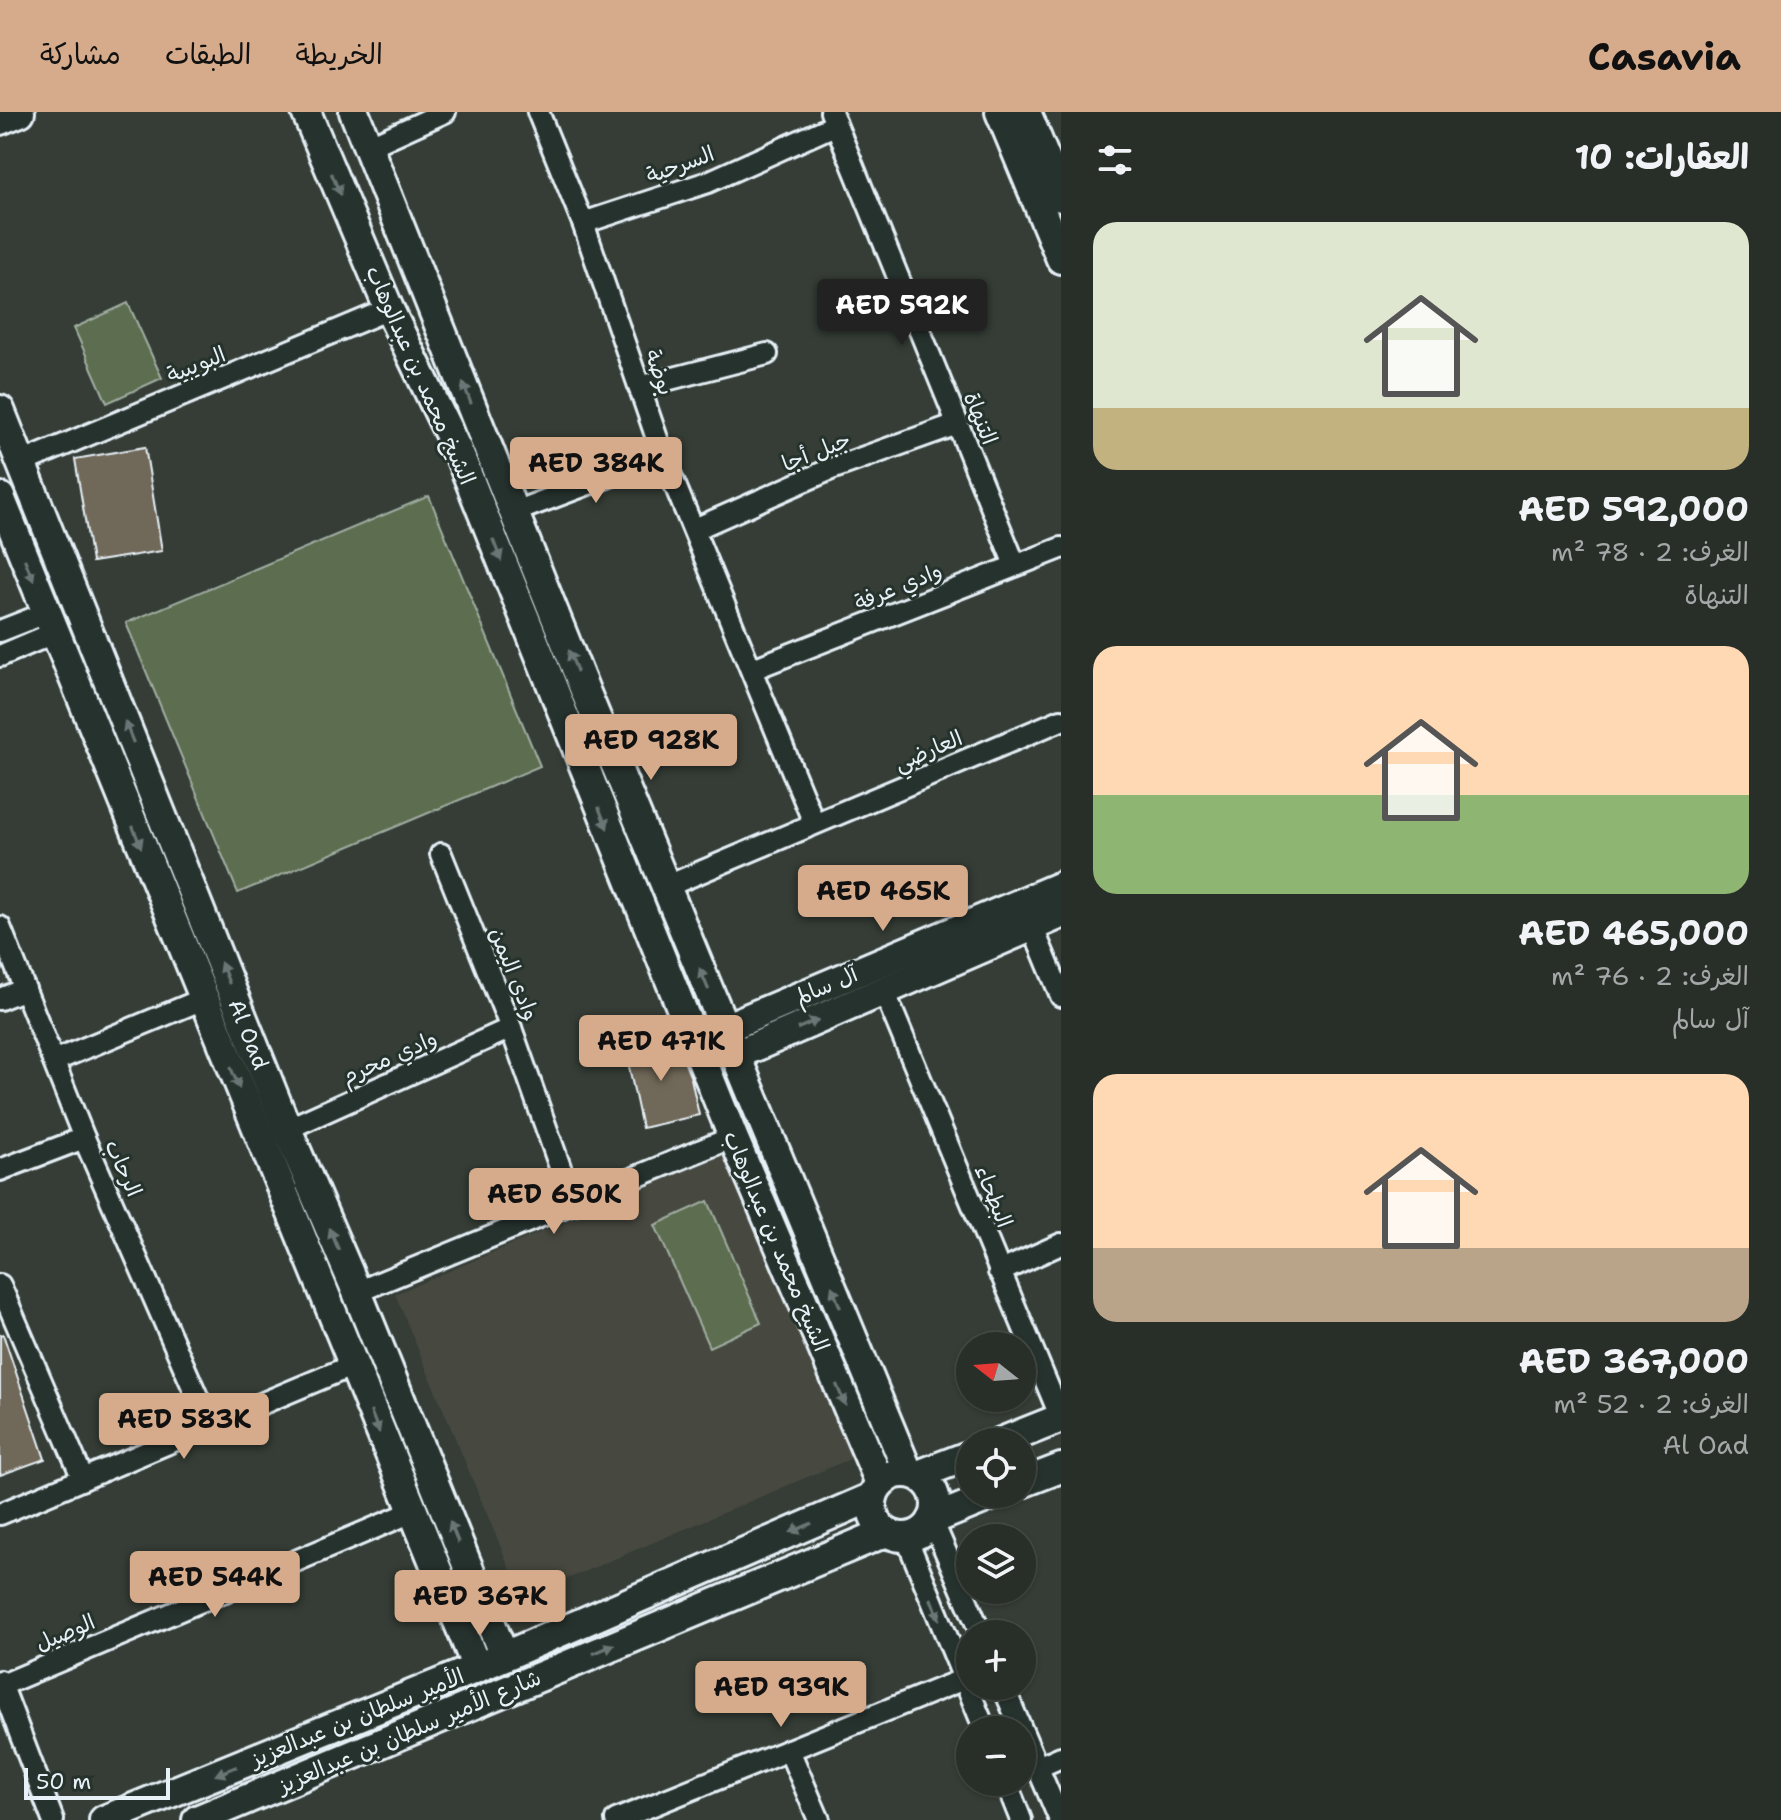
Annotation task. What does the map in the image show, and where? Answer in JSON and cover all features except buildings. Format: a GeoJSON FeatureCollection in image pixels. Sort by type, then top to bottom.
{"type":"FeatureCollection","features":[{"type":"Feature","properties":{"kind":"street"},"geometry":{"type":"LineString","coordinates":[[0,120],[20,112]]}},
{"type":"Feature","properties":{"kind":"street","name":"الشيخ محمد بن عبدالوهاب"},"geometry":{"type":"LineString","coordinates":[[306,112],[389,309],[459,454],[876,1490]]}},
{"type":"Feature","properties":{"kind":"street","name":"الشيخ محمد بن عبدالوهاب"},"geometry":{"type":"LineString","coordinates":[[354,112],[665,887],[913,1474]]}},
{"type":"Feature","properties":{"kind":"street"},"geometry":{"type":"LineString","coordinates":[[370,146],[445,112]]}},
{"type":"Feature","properties":{"kind":"street","name":"بوضة"},"geometry":{"type":"LineString","coordinates":[[538,112],[583,223],[663,456],[814,823]]}},
{"type":"Feature","properties":{"kind":"street"},"geometry":{"type":"LineString","coordinates":[[1000,112],[1053,190]]}},
{"type":"Feature","properties":{"kind":"street"},"geometry":{"type":"LineString","coordinates":[[1026,112],[1053,190],[1054,220],[1061,259]]}},
{"type":"Feature","properties":{"kind":"street","name":"السرحية"},"geometry":{"type":"LineString","coordinates":[[583,223],[708,182],[833,118]]}},
{"type":"Feature","properties":{"kind":"street","name":"التنهاة"},"geometry":{"type":"LineString","coordinates":[[833,118],[1015,565]]}},
{"type":"Feature","properties":{"kind":"street","name":"البويبية"},"geometry":{"type":"LineString","coordinates":[[21,463],[389,309]]}},
{"type":"Feature","properties":{"kind":"street"},"geometry":{"type":"LineString","coordinates":[[639,387],[767,354]]}},
{"type":"Feature","properties":{"kind":"street","name":"Al Oad"},"geometry":{"type":"LineString","coordinates":[[0,410],[287,1129],[357,1292],[504,1656]]}},
{"type":"Feature","properties":{"kind":"street","name":"جبل أجا"},"geometry":{"type":"LineString","coordinates":[[695,529],[831,469],[957,424]]}},
{"type":"Feature","properties":{"kind":"street"},"geometry":{"type":"LineString","coordinates":[[514,512],[663,456]]}},
{"type":"Feature","properties":{"kind":"street","name":"Al Oad"},"geometry":{"type":"LineString","coordinates":[[0,497],[351,1366],[477,1668]]}},
{"type":"Feature","properties":{"kind":"street","name":"وادي عرفة"},"geometry":{"type":"LineString","coordinates":[[753,669],[1061,548]]}},
{"type":"Feature","properties":{"kind":"street"},"geometry":{"type":"LineString","coordinates":[[0,631],[50,623]]}},
{"type":"Feature","properties":{"kind":"street"},"geometry":{"type":"LineString","coordinates":[[0,656],[50,623]]}},
{"type":"Feature","properties":{"kind":"street","name":"العارضي"},"geometry":{"type":"LineString","coordinates":[[665,887],[1061,720]]}},
{"type":"Feature","properties":{"kind":"street"},"geometry":{"type":"LineString","coordinates":[[579,758],[608,746]]}},
{"type":"Feature","properties":{"kind":"street","name":"وادى اليمن"},"geometry":{"type":"LineString","coordinates":[[441,854],[511,1028],[573,1204]]}},
{"type":"Feature","properties":{"kind":"street","name":"آل سالم"},"geometry":{"type":"LineString","coordinates":[[725,1028],[1061,886]]}},
{"type":"Feature","properties":{"kind":"street","name":"آل سالم"},"geometry":{"type":"LineString","coordinates":[[736,1055],[1061,914]]}},
{"type":"Feature","properties":{"kind":"street"},"geometry":{"type":"LineString","coordinates":[[1032,926],[1061,996]]}},
{"type":"Feature","properties":{"kind":"street","name":"الرحاب"},"geometry":{"type":"LineString","coordinates":[[0,927],[84,1138],[210,1426]]}},
{"type":"Feature","properties":{"kind":"street"},"geometry":{"type":"LineString","coordinates":[[0,999],[25,989]]}},
{"type":"Feature","properties":{"kind":"street","name":"البطحاء"},"geometry":{"type":"LineString","coordinates":[[884,991],[1061,1418]]}},
{"type":"Feature","properties":{"kind":"street"},"geometry":{"type":"LineString","coordinates":[[54,1061],[203,999]]}},
{"type":"Feature","properties":{"kind":"street","name":"وادي محرم"},"geometry":{"type":"LineString","coordinates":[[287,1129],[511,1028]]}},
{"type":"Feature","properties":{"kind":"street"},"geometry":{"type":"LineString","coordinates":[[357,1292],[733,1137]]}},
{"type":"Feature","properties":{"kind":"street"},"geometry":{"type":"LineString","coordinates":[[0,1170],[84,1138]]}},
{"type":"Feature","properties":{"kind":"street"},"geometry":{"type":"LineString","coordinates":[[999,1272],[1061,1244]]}},
{"type":"Feature","properties":{"kind":"street"},"geometry":{"type":"LineString","coordinates":[[0,1285],[4,1308],[83,1479]]}},
{"type":"Feature","properties":{"kind":"street"},"geometry":{"type":"LineString","coordinates":[[0,1514],[351,1366]]}},
{"type":"Feature","properties":{"kind":"street"},"geometry":{"type":"LineString","coordinates":[[1036,1428],[1061,1418]]}},
{"type":"Feature","properties":{"kind":"street"},"geometry":{"type":"LineString","coordinates":[[956,1460],[913,1474],[888,1477],[876,1490],[874,1517],[896,1534],[956,1662]]}},
{"type":"Feature","properties":{"kind":"street"},"geometry":{"type":"LineString","coordinates":[[1036,1478],[1061,1468]]}},
{"type":"Feature","properties":{"kind":"street"},"geometry":{"type":"LineString","coordinates":[[896,1534],[926,1528],[932,1520],[936,1500],[926,1481],[913,1474]]}},
{"type":"Feature","properties":{"kind":"street","name":"الأمير سلطان بن عبدالعزيز"},"geometry":{"type":"LineString","coordinates":[[104,1820],[477,1668],[876,1490]]}},
{"type":"Feature","properties":{"kind":"street"},"geometry":{"type":"LineString","coordinates":[[932,1520],[962,1508]]}},
{"type":"Feature","properties":{"kind":"street","name":"الوصيل"},"geometry":{"type":"LineString","coordinates":[[1,1683],[412,1512]]}},
{"type":"Feature","properties":{"kind":"street"},"geometry":{"type":"LineString","coordinates":[[932,1520],[975,1620]]}},
{"type":"Feature","properties":{"kind":"street","name":"شارع الأمير سلطان بن عبدالعزيز"},"geometry":{"type":"LineString","coordinates":[[197,1820],[896,1534]]}},
{"type":"Feature","properties":{"kind":"street"},"geometry":{"type":"LineString","coordinates":[[616,1820],[956,1682]]}},
{"type":"Feature","properties":{"kind":"street"},"geometry":{"type":"LineString","coordinates":[[1,1683],[53,1820]]}},
{"type":"Feature","properties":{"kind":"street"},"geometry":{"type":"LineString","coordinates":[[1009,1700],[1060,1820]]}},
{"type":"Feature","properties":{"kind":"street"},"geometry":{"type":"LineString","coordinates":[[789,1750],[819,1820]]}},
{"type":"Feature","properties":{"kind":"street"},"geometry":{"type":"LineString","coordinates":[[1038,1767],[1061,1757]]}},
{"type":"Feature","properties":{"kind":"street"},"geometry":{"type":"LineString","coordinates":[[1012,1796],[1021,1820]]}},
{"type":"Feature","properties":{"kind":"shaded area"},"geometry":{"type":"Polygon","coordinates":[[[730,1152],[857,1456],[522,1598],[395,1294],[730,1152]]]}},
{"type":"Feature","properties":{"kind":"green space"},"geometry":{"type":"Polygon","coordinates":[[[128,303],[162,378],[107,403],[74,328],[128,303]]]}},
{"type":"Feature","properties":{"kind":"green space"},"geometry":{"type":"Polygon","coordinates":[[[429,496],[540,766],[238,893],[126,623],[429,496]]]}},
{"type":"Feature","properties":{"kind":"green space"},"geometry":{"type":"Polygon","coordinates":[[[708,1201],[761,1323],[709,1347],[655,1225],[708,1201]]]}}]}
